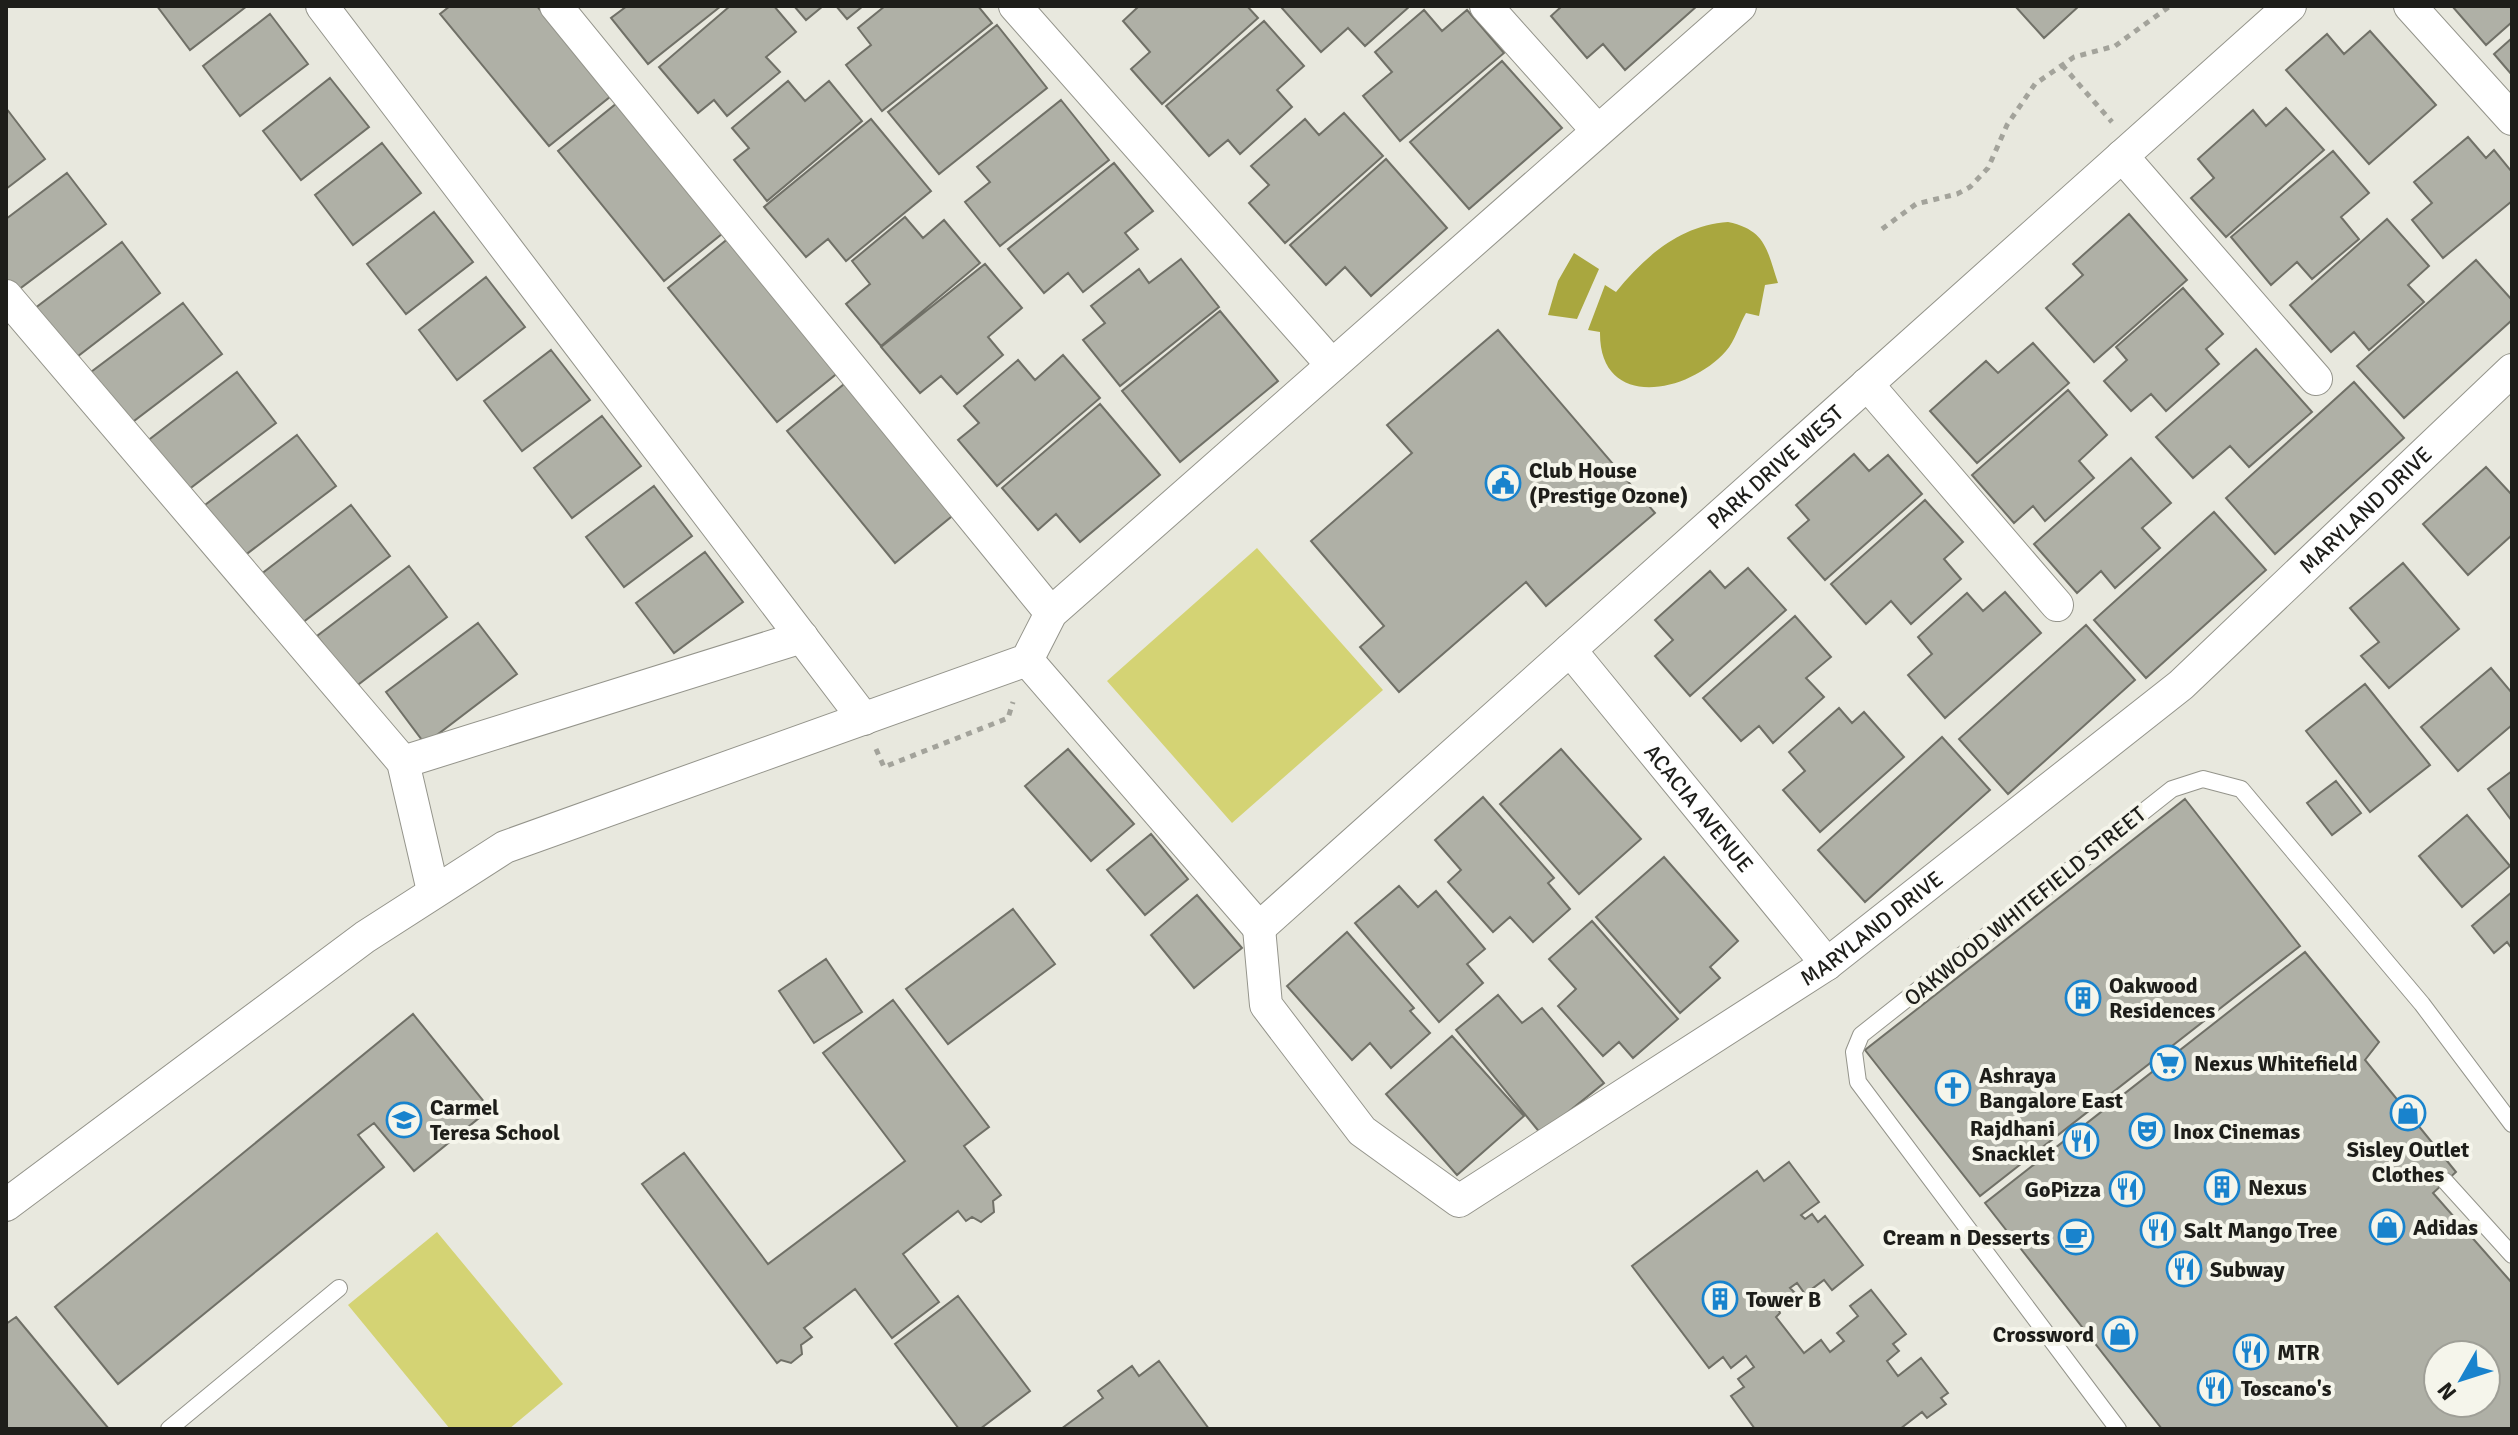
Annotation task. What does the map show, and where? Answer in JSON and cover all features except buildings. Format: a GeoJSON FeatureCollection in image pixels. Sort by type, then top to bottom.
{"type":"FeatureCollection","features":[{"type":"Feature","properties":{"kind":"street"},"geometry":{"type":"LineString","coordinates":[[322,6],[864,719]]}},
{"type":"Feature","properties":{"kind":"street"},"geometry":{"type":"LineString","coordinates":[[556,6],[1051,613]]}},
{"type":"Feature","properties":{"kind":"street"},"geometry":{"type":"LineString","coordinates":[[1015,6],[1332,365]]}},
{"type":"Feature","properties":{"kind":"street"},"geometry":{"type":"LineString","coordinates":[[1486,6],[1597,130]]}},
{"type":"Feature","properties":{"kind":"street"},"geometry":{"type":"LineString","coordinates":[[6,1205],[433,891],[505,847],[1027,660],[1051,613],[1740,6]]}},
{"type":"Feature","properties":{"kind":"street","name":"PARK DRIVE WEST"},"geometry":{"type":"LineString","coordinates":[[1259,928],[2290,6]]}},
{"type":"Feature","properties":{"kind":"street"},"geometry":{"type":"LineString","coordinates":[[2410,6],[2512,119]]}},
{"type":"Feature","properties":{"kind":"street"},"geometry":{"type":"LineString","coordinates":[[2128,151],[2316,379]]}},
{"type":"Feature","properties":{"kind":"street"},"geometry":{"type":"LineString","coordinates":[[6,296],[403,762],[433,891]]}},
{"type":"Feature","properties":{"kind":"street","name":"MARYLAND DRIVE"},"geometry":{"type":"LineString","coordinates":[[1259,928],[1266,1005],[1362,1131],[1459,1201],[1827,964],[2181,685],[2512,370]]}},
{"type":"Feature","properties":{"kind":"street"},"geometry":{"type":"LineString","coordinates":[[1867,384],[2057,605]]}},
{"type":"Feature","properties":{"kind":"street"},"geometry":{"type":"LineString","coordinates":[[403,762],[802,637]]}},
{"type":"Feature","properties":{"kind":"street","name":"ACACIA AVENUE"},"geometry":{"type":"LineString","coordinates":[[1570,650],[1827,964]]}},
{"type":"Feature","properties":{"kind":"street"},"geometry":{"type":"LineString","coordinates":[[1027,660],[1259,928]]}},
{"type":"Feature","properties":{"kind":"lane","name":"OAKWOOD WHITEFIELD STREET"},"geometry":{"type":"LineString","coordinates":[[2118,1429],[1858,1082],[1854,1052],[1861,1035],[2172,789],[2203,779],[2241,789],[2422,1004],[2512,1124]]}},
{"type":"Feature","properties":{"kind":"lane"},"geometry":{"type":"LineString","coordinates":[[2445,1181],[2512,1255]]}},
{"type":"Feature","properties":{"kind":"lane"},"geometry":{"type":"LineString","coordinates":[[169,1429],[339,1288]]}},
{"type":"Feature","properties":{"kind":"path"},"geometry":{"type":"LineString","coordinates":[[1882,229],[1916,204],[1957,194],[1970,187],[1988,168],[2007,125],[2035,84],[2062,65],[2115,46],[2170,6]]}},
{"type":"Feature","properties":{"kind":"path"},"geometry":{"type":"LineString","coordinates":[[2062,65],[2128,151]]}},
{"type":"Feature","properties":{"kind":"shaded area"},"geometry":{"type":"Polygon","coordinates":[[[1728,222],[1758,236],[1771,261],[1778,283],[1765,285],[1759,316],[1746,313],[1726,351],[1710,366],[1690,377],[1669,385],[1648,387],[1629,384],[1614,374],[1604,357],[1600,332],[1588,330],[1605,285],[1616,292],[1639,266],[1665,245],[1695,229],[1728,222]]]}},
{"type":"Feature","properties":{"kind":"shaded area"},"geometry":{"type":"Polygon","coordinates":[[[1574,253],[1599,269],[1577,319],[1548,315],[1558,281],[1574,253]]]}},
{"type":"Feature","properties":{"kind":"shaded area"},"geometry":{"type":"Polygon","coordinates":[[[1257,548],[1383,690],[1232,823],[1107,681],[1257,548]]]}},
{"type":"Feature","properties":{"kind":"shaded area"},"geometry":{"type":"Polygon","coordinates":[[[437,1232],[563,1384],[509,1429],[450,1429],[348,1305],[437,1232]]]}},
{"type":"Feature","properties":{"kind":"place","name":"Club House (Prestige Ozone)"},"geometry":{"type":"Point","coordinates":[1503,483]}},
{"type":"Feature","properties":{"kind":"place","name":"Oakwood Residences"},"geometry":{"type":"Point","coordinates":[2083,998]}},
{"type":"Feature","properties":{"kind":"place","name":"Nexus Whitefield"},"geometry":{"type":"Point","coordinates":[2168,1063]}},
{"type":"Feature","properties":{"kind":"place","name":"Ashraya Bangalore East"},"geometry":{"type":"Point","coordinates":[1953,1088]}},
{"type":"Feature","properties":{"kind":"place","name":"Sisley Outlet Clothes"},"geometry":{"type":"Point","coordinates":[2408,1113]}},
{"type":"Feature","properties":{"kind":"place","name":"Carmel Teresa School"},"geometry":{"type":"Point","coordinates":[404,1120]}},
{"type":"Feature","properties":{"kind":"place","name":"Inox Cinemas"},"geometry":{"type":"Point","coordinates":[2147,1131]}},
{"type":"Feature","properties":{"kind":"place","name":"Rajdhani Snacklet"},"geometry":{"type":"Point","coordinates":[2081,1141]}},
{"type":"Feature","properties":{"kind":"place","name":"Nexus"},"geometry":{"type":"Point","coordinates":[2222,1187]}},
{"type":"Feature","properties":{"kind":"place","name":"GoPizza"},"geometry":{"type":"Point","coordinates":[2127,1189]}},
{"type":"Feature","properties":{"kind":"place","name":"Adidas"},"geometry":{"type":"Point","coordinates":[2387,1227]}},
{"type":"Feature","properties":{"kind":"place","name":"Salt Mango Tree"},"geometry":{"type":"Point","coordinates":[2158,1230]}},
{"type":"Feature","properties":{"kind":"place","name":"Cream n Desserts"},"geometry":{"type":"Point","coordinates":[2076,1237]}},
{"type":"Feature","properties":{"kind":"place","name":"Subway"},"geometry":{"type":"Point","coordinates":[2184,1269]}},
{"type":"Feature","properties":{"kind":"place","name":"Tower B"},"geometry":{"type":"Point","coordinates":[1720,1299]}},
{"type":"Feature","properties":{"kind":"place","name":"Crossword"},"geometry":{"type":"Point","coordinates":[2120,1334]}},
{"type":"Feature","properties":{"kind":"place","name":"MTR"},"geometry":{"type":"Point","coordinates":[2251,1352]}},
{"type":"Feature","properties":{"kind":"place","name":"Toscano's"},"geometry":{"type":"Point","coordinates":[2215,1388]}}]}
